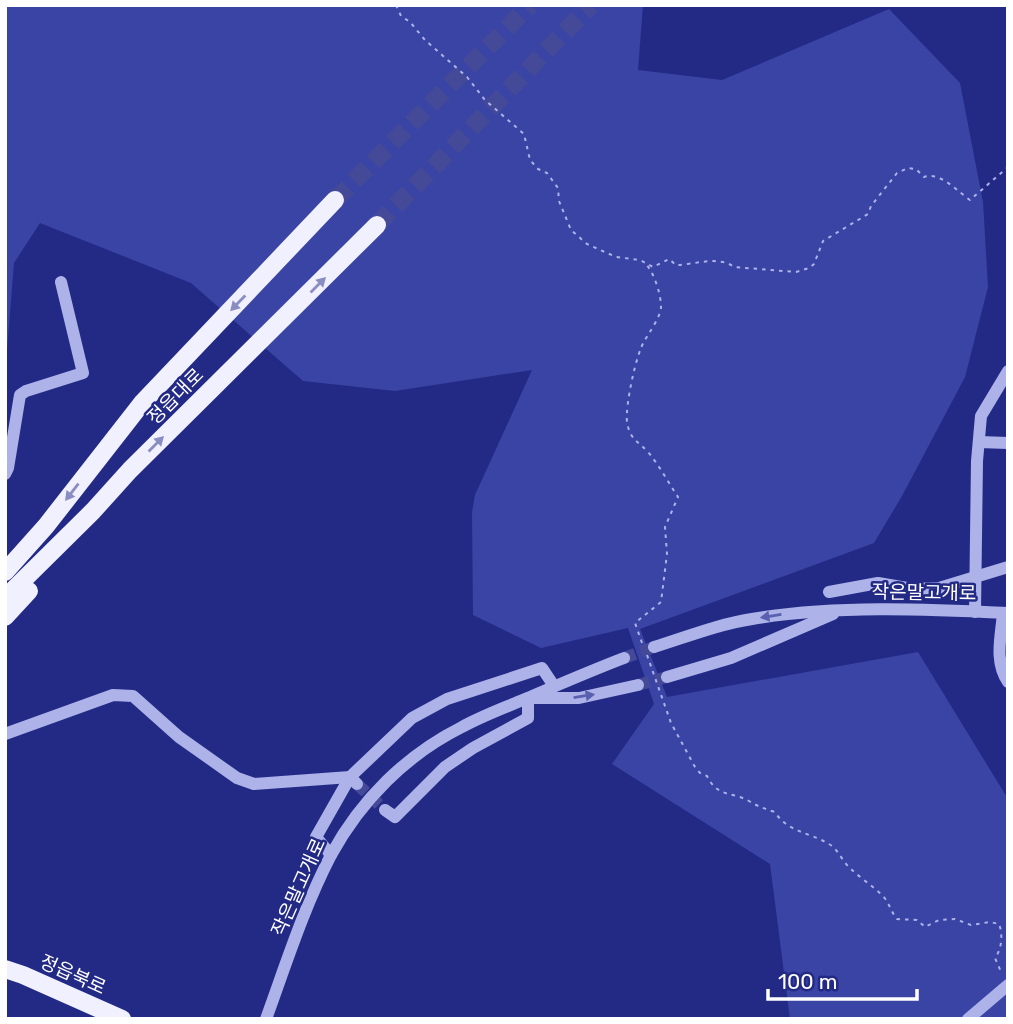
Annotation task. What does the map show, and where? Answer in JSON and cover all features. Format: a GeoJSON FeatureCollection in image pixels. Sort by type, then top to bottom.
{"type":"FeatureCollection","features":[{"type":"Feature","properties":{"kind":"main road","name":"정읍대로"},"geometry":{"type":"LineString","coordinates":[[5,572],[46,526],[142,403],[335,200]]}},
{"type":"Feature","properties":{"kind":"main road","name":"정읍대로"},"geometry":{"type":"LineString","coordinates":[[5,598],[377,225]]}},
{"type":"Feature","properties":{"kind":"main road"},"geometry":{"type":"LineString","coordinates":[[5,617],[114,501],[130,470]]}},
{"type":"Feature","properties":{"kind":"main road"},"geometry":{"type":"LineString","coordinates":[[5,566],[46,526]]}},
{"type":"Feature","properties":{"kind":"main road","name":"정읍북로"},"geometry":{"type":"LineString","coordinates":[[5,970],[23,975],[122,1019]]}},
{"type":"Feature","properties":{"kind":"street"},"geometry":{"type":"LineString","coordinates":[[5,474],[20,395],[83,373],[61,282]]}},
{"type":"Feature","properties":{"kind":"street"},"geometry":{"type":"LineString","coordinates":[[975,612],[981,416],[1008,371]]}},
{"type":"Feature","properties":{"kind":"street"},"geometry":{"type":"LineString","coordinates":[[979,442],[1008,443]]}},
{"type":"Feature","properties":{"kind":"street"},"geometry":{"type":"LineString","coordinates":[[830,592],[878,583],[923,590],[939,588],[1008,567]]}},
{"type":"Feature","properties":{"kind":"street","name":"작은말고개로"},"geometry":{"type":"LineString","coordinates":[[667,677],[732,658],[839,611]]}},
{"type":"Feature","properties":{"kind":"street","name":"작은말고개로"},"geometry":{"type":"LineString","coordinates":[[654,647],[748,619],[788,613],[1005,613]]}},
{"type":"Feature","properties":{"kind":"street"},"geometry":{"type":"LineString","coordinates":[[1005,613],[999,653],[1002,673],[1008,682]]}},
{"type":"Feature","properties":{"kind":"street","name":"작은말고개로"},"geometry":{"type":"LineString","coordinates":[[266,1019],[312,895],[331,855],[371,797],[411,758],[463,726],[624,658]]}},
{"type":"Feature","properties":{"kind":"street"},"geometry":{"type":"LineString","coordinates":[[331,855],[316,837],[353,781],[412,718],[447,699],[542,668],[554,686]]}},
{"type":"Feature","properties":{"kind":"street","name":"작은말고개로"},"geometry":{"type":"LineString","coordinates":[[528,698],[579,698],[638,685]]}},
{"type":"Feature","properties":{"kind":"street"},"geometry":{"type":"LineString","coordinates":[[5,734],[113,695],[133,696],[179,737],[237,778],[254,784],[353,781]]}},
{"type":"Feature","properties":{"kind":"street"},"geometry":{"type":"LineString","coordinates":[[385,810],[395,817],[445,767],[473,747],[528,718],[528,698]]}},
{"type":"Feature","properties":{"kind":"street"},"geometry":{"type":"LineString","coordinates":[[968,1019],[1007,986]]}},
{"type":"Feature","properties":{"kind":"path"},"geometry":{"type":"LineString","coordinates":[[396,5],[401,16],[467,77],[485,100],[524,134],[530,160],[538,169],[547,173],[558,188],[559,201],[571,230],[587,244],[616,257],[637,259],[653,267],[669,260],[676,265],[729,263],[734,267],[796,272],[814,264],[823,241],[868,214],[897,173],[908,168],[916,169],[925,177],[931,174],[970,200],[1008,167]]}},
{"type":"Feature","properties":{"kind":"path"},"geometry":{"type":"LineString","coordinates":[[1008,131],[1008,144]]}},
{"type":"Feature","properties":{"kind":"path"},"geometry":{"type":"LineString","coordinates":[[645,263],[651,270],[661,307],[636,359],[626,409],[627,420],[632,437],[647,451],[678,497],[665,527],[667,554],[661,602],[635,623],[671,723],[695,767],[707,776],[710,784],[721,792],[747,800],[755,807],[775,812],[782,822],[792,825],[796,831],[829,844],[848,866],[882,895],[897,919],[917,920],[925,927],[939,920],[955,919],[971,925],[989,922],[999,924],[1000,950],[995,958],[1007,986]]}},
{"type":"Feature","properties":{"kind":"shaded area"},"geometry":{"type":"Polygon","coordinates":[[[5,5],[643,5],[638,70],[722,80],[889,9],[960,83],[983,202],[988,287],[965,377],[874,543],[640,629],[667,697],[918,652],[1008,799],[1008,1019],[790,1019],[770,864],[612,764],[654,704],[628,628],[541,648],[473,615],[472,512],[475,495],[532,370],[395,391],[303,381],[191,283],[40,223],[14,263],[5,375],[5,5]]]}},
{"type":"Feature","properties":{"kind":"tunnel"},"geometry":{"type":"LineString","coordinates":[[335,200],[530,5]]}},
{"type":"Feature","properties":{"kind":"tunnel"},"geometry":{"type":"LineString","coordinates":[[377,225],[591,5]]}},
{"type":"Feature","properties":{"kind":"tunnel"},"geometry":{"type":"LineString","coordinates":[[624,658],[654,647]]}},
{"type":"Feature","properties":{"kind":"tunnel"},"geometry":{"type":"LineString","coordinates":[[638,685],[667,677]]}},
{"type":"Feature","properties":{"kind":"tunnel"},"geometry":{"type":"LineString","coordinates":[[357,784],[385,810]]}}]}
